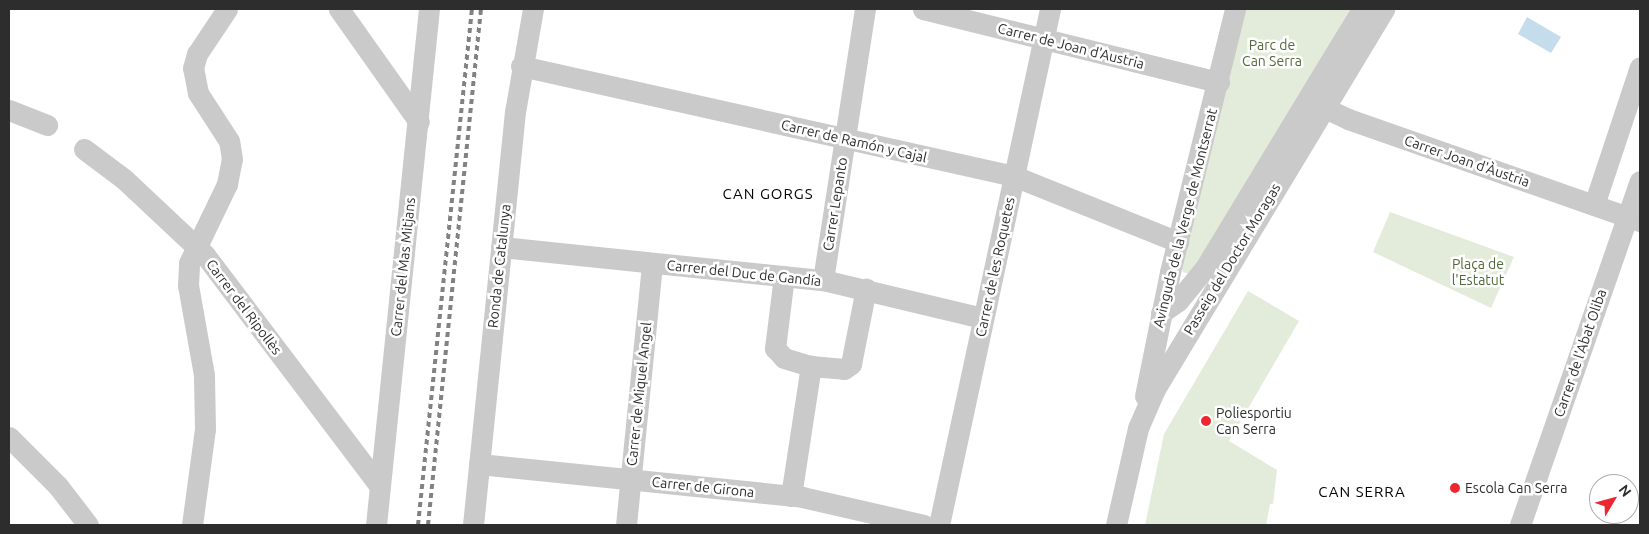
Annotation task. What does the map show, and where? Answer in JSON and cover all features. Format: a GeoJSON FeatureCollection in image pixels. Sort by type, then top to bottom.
{"type":"FeatureCollection","features":[{"type":"Feature","properties":{"kind":"street"},"geometry":{"type":"LineString","coordinates":[[192,525],[205,429],[204,375],[188,285],[188,263],[227,184],[232,159],[229,142],[198,93],[193,68],[197,54],[227,9]]}},
{"type":"Feature","properties":{"kind":"street"},"geometry":{"type":"LineString","coordinates":[[339,9],[419,122]]}},
{"type":"Feature","properties":{"kind":"street","name":"Carrer del Mas Mitjans"},"geometry":{"type":"LineString","coordinates":[[376,525],[419,122],[429,9]]}},
{"type":"Feature","properties":{"kind":"street","name":"Ronda de Catalunya"},"geometry":{"type":"LineString","coordinates":[[472,525],[521,66],[533,9]]}},
{"type":"Feature","properties":{"kind":"street","name":"Carrer Lepanto"},"geometry":{"type":"LineString","coordinates":[[823,280],[865,9]]}},
{"type":"Feature","properties":{"kind":"street","name":"Carrer de Joan d'Austria"},"geometry":{"type":"LineString","coordinates":[[923,9],[1219,82]]}},
{"type":"Feature","properties":{"kind":"street","name":"Carrer de les Roquetes"},"geometry":{"type":"LineString","coordinates":[[939,525],[1050,9]]}},
{"type":"Feature","properties":{"kind":"street","name":"Avinguda de la Verge de Montserrat"},"geometry":{"type":"LineString","coordinates":[[1138,428],[1170,272],[1219,82],[1235,9]]}},
{"type":"Feature","properties":{"kind":"street","name":"Passeig del Doctor Moragas"},"geometry":{"type":"LineString","coordinates":[[1116,525],[1138,428],[1155,389],[1316,105],[1362,9]]}},
{"type":"Feature","properties":{"kind":"street","name":"Passeig del Doctor Moragas"},"geometry":{"type":"LineString","coordinates":[[1161,313],[1178,301],[1196,280],[1384,9]]}},
{"type":"Feature","properties":{"kind":"street","name":"Carrer de Ramón y Cajal"},"geometry":{"type":"LineString","coordinates":[[521,66],[1014,176],[1178,242]]}},
{"type":"Feature","properties":{"kind":"street"},"geometry":{"type":"LineString","coordinates":[[1594,204],[1640,67]]}},
{"type":"Feature","properties":{"kind":"street","name":"Carrer Joan d'Àustria"},"geometry":{"type":"LineString","coordinates":[[1316,105],[1634,219]]}},
{"type":"Feature","properties":{"kind":"street"},"geometry":{"type":"LineString","coordinates":[[9,110],[47,125]]}},
{"type":"Feature","properties":{"kind":"street","name":"Carrer del Ripollès"},"geometry":{"type":"LineString","coordinates":[[84,149],[124,179],[195,247],[380,486]]}},
{"type":"Feature","properties":{"kind":"street","name":"Carrer de l'Abat Oliba"},"geometry":{"type":"LineString","coordinates":[[1520,525],[1634,219],[1640,181]]}},
{"type":"Feature","properties":{"kind":"street","name":"Carrer del Duc de Gandía"},"geometry":{"type":"LineString","coordinates":[[501,247],[823,280],[866,288],[984,318]]}},
{"type":"Feature","properties":{"kind":"street","name":"Carrer de Miquel Angel"},"geometry":{"type":"LineString","coordinates":[[626,525],[652,263]]}},
{"type":"Feature","properties":{"kind":"street","name":"Passeig del Doctor Moragas"},"geometry":{"type":"LineString","coordinates":[[1170,272],[1176,282],[1184,286],[1196,280]]}},
{"type":"Feature","properties":{"kind":"street"},"geometry":{"type":"LineString","coordinates":[[784,276],[775,348],[784,358],[811,366],[844,369],[851,364],[866,288]]}},
{"type":"Feature","properties":{"kind":"street"},"geometry":{"type":"LineString","coordinates":[[791,496],[811,366]]}},
{"type":"Feature","properties":{"kind":"street"},"geometry":{"type":"LineString","coordinates":[[9,437],[58,486],[88,525]]}},
{"type":"Feature","properties":{"kind":"street","name":"Carrer de Girona"},"geometry":{"type":"LineString","coordinates":[[479,464],[791,496],[849,506],[924,525]]}},
{"type":"Feature","properties":{"kind":"green space","name":"Parc de Can Serra"},"geometry":{"type":"Polygon","coordinates":[[[1237,9],[1350,9],[1193,275],[1183,272],[1179,258],[1237,9]]]}},
{"type":"Feature","properties":{"kind":"green space","name":"Plaça de l'Estatut"},"geometry":{"type":"Polygon","coordinates":[[[1390,212],[1514,257],[1491,308],[1373,252],[1390,212]]]}},
{"type":"Feature","properties":{"kind":"green space","name":"Poliesportiu Can Serra"},"geometry":{"type":"Polygon","coordinates":[[[1248,291],[1299,321],[1229,441],[1277,470],[1273,504],[1270,504],[1266,525],[1145,525],[1164,434],[1248,291]]]}},
{"type":"Feature","properties":{"kind":"water"},"geometry":{"type":"Polygon","coordinates":[[[1527,17],[1561,37],[1551,53],[1518,34],[1527,17]]]}},
{"type":"Feature","properties":{"kind":"railway"},"geometry":{"type":"LineString","coordinates":[[418,525],[472,9]]}},
{"type":"Feature","properties":{"kind":"railway"},"geometry":{"type":"LineString","coordinates":[[428,525],[481,9]]}},
{"type":"Feature","properties":{"kind":"place","name":"Poliesportiu Can Serra"},"geometry":{"type":"Point","coordinates":[1206,421]}},
{"type":"Feature","properties":{"kind":"place","name":"Escola Can Serra"},"geometry":{"type":"Point","coordinates":[1455,488]}},
{"type":"Feature","properties":{"kind":"district","name":"CAN GORGS"},"geometry":{"type":"Point","coordinates":[768,194]}},
{"type":"Feature","properties":{"kind":"district","name":"CAN SERRA"},"geometry":{"type":"Point","coordinates":[1362,492]}}]}
